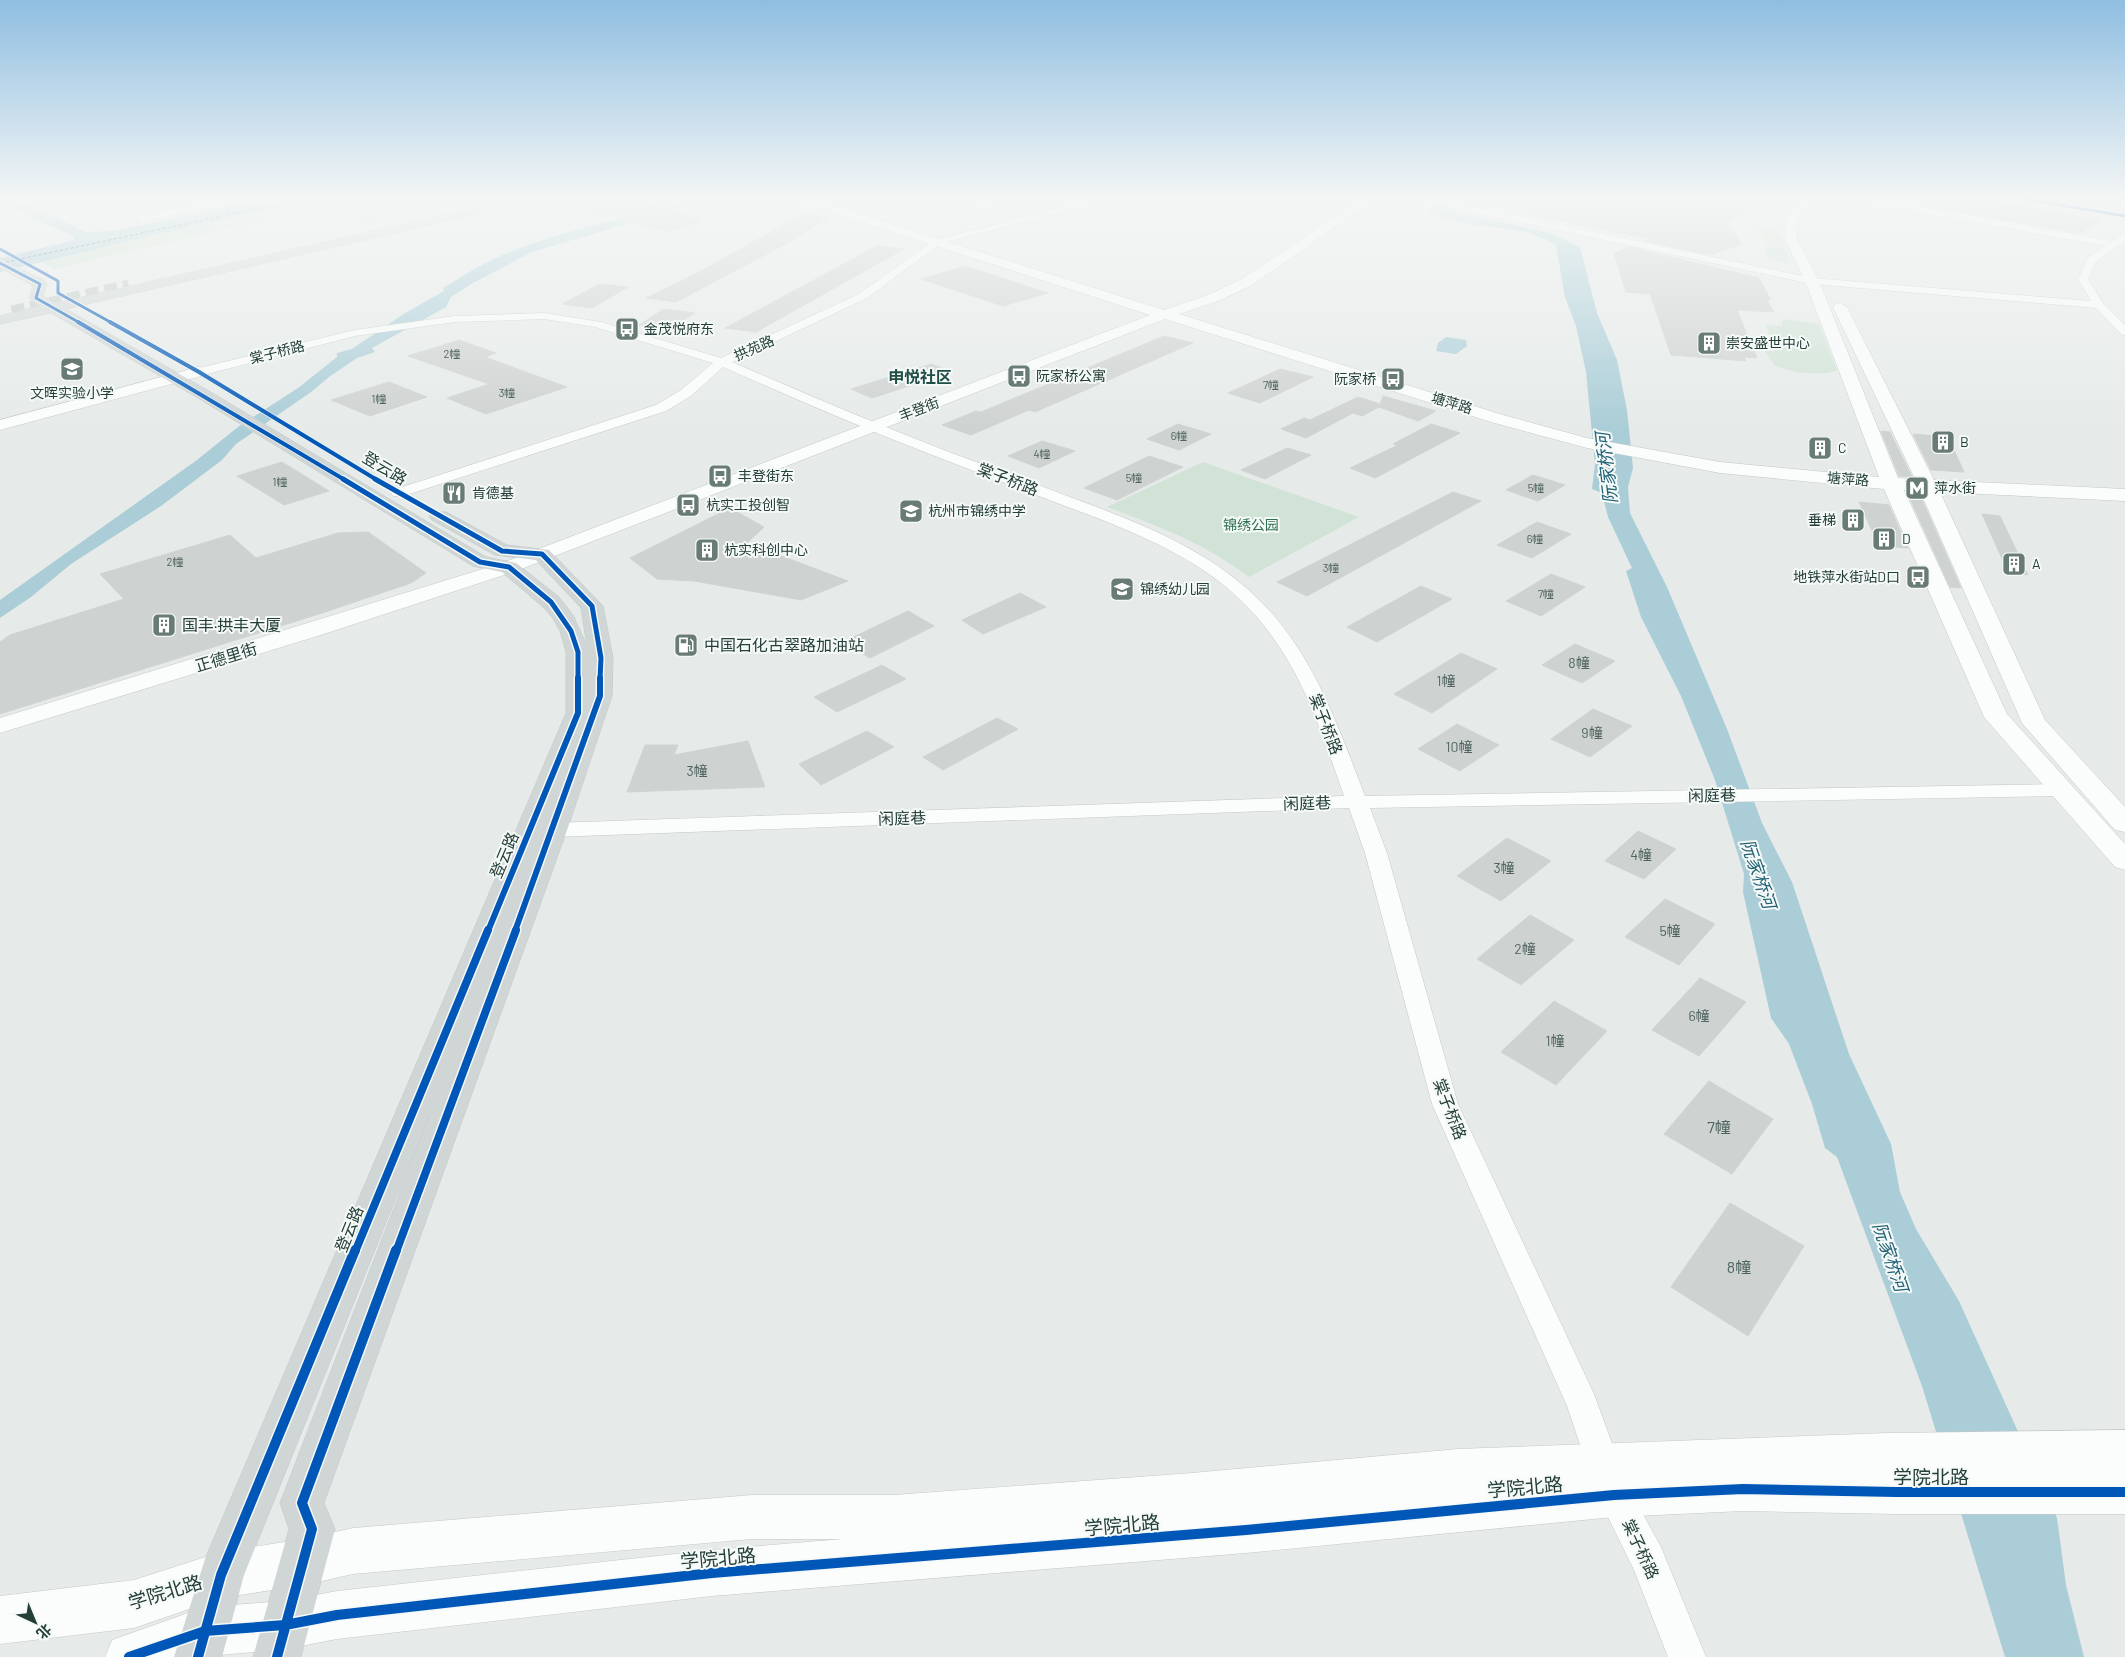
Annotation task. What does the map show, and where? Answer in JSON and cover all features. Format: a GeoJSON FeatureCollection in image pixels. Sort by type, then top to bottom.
{"type":"FeatureCollection","features":[{"type":"Feature","properties":{"kind":"main road"},"geometry":{"type":"LineString","coordinates":[[17,276],[38,291],[56,294]]}},
{"type":"Feature","properties":{"kind":"main road"},"geometry":{"type":"LineString","coordinates":[[34,276],[56,294]]}},
{"type":"Feature","properties":{"kind":"main road"},"geometry":{"type":"LineString","coordinates":[[3,312],[56,294],[138,276]]}},
{"type":"Feature","properties":{"kind":"main road"},"geometry":{"type":"LineString","coordinates":[[163,276],[125,285],[165,276]]}},
{"type":"Feature","properties":{"kind":"main road"},"geometry":{"type":"LineString","coordinates":[[78,302],[192,276]]}},
{"type":"Feature","properties":{"kind":"main road","name":"塘萍路"},"geometry":{"type":"LineString","coordinates":[[1043,276],[1163,315],[1588,443],[1788,475],[1927,485],[2125,495]]}},
{"type":"Feature","properties":{"kind":"main road","name":"丰登街"},"geometry":{"type":"LineString","coordinates":[[509,566],[1163,315],[1214,298],[1255,276]]}},
{"type":"Feature","properties":{"kind":"main road"},"geometry":{"type":"LineString","coordinates":[[1816,276],[1927,485],[2034,723],[2125,824]]}},
{"type":"Feature","properties":{"kind":"main road"},"geometry":{"type":"LineString","coordinates":[[1818,276],[1891,482],[1996,717],[2125,861]]}},
{"type":"Feature","properties":{"kind":"main road"},"geometry":{"type":"LineString","coordinates":[[3,312],[38,291]]}},
{"type":"Feature","properties":{"kind":"main road","name":"登云路"},"geometry":{"type":"LineString","coordinates":[[56,294],[78,302],[237,394],[270,423],[480,562],[509,566],[551,602],[562,614],[572,631],[578,652],[578,713],[221,1575],[201,1644]]}},
{"type":"Feature","properties":{"kind":"main road","name":"登云路"},"geometry":{"type":"LineString","coordinates":[[56,294],[173,378],[221,403],[270,423],[502,552],[542,554]]}},
{"type":"Feature","properties":{"kind":"main road"},"geometry":{"type":"LineString","coordinates":[[0,425],[199,372]]}},
{"type":"Feature","properties":{"kind":"main road"},"geometry":{"type":"LineString","coordinates":[[281,1641],[312,1529],[302,1503],[553,830],[600,696],[601,658],[592,606],[542,554]]}},
{"type":"Feature","properties":{"kind":"main road","name":"正德里街"},"geometry":{"type":"LineString","coordinates":[[0,726],[316,629],[509,566]]}},
{"type":"Feature","properties":{"kind":"main road","name":"学院北路"},"geometry":{"type":"LineString","coordinates":[[2078,1472],[2125,1451]]}},
{"type":"Feature","properties":{"kind":"main road","name":"学院北路"},"geometry":{"type":"LineString","coordinates":[[0,1620],[134,1604],[221,1575],[304,1562],[353,1551],[752,1518],[904,1516],[1192,1496],[1458,1470],[1743,1489],[1892,1473],[2078,1472],[2125,1492]]}},
{"type":"Feature","properties":{"kind":"main road","name":"学院北路"},"geometry":{"type":"LineString","coordinates":[[129,1657],[201,1644],[281,1641],[337,1615],[712,1573],[1246,1530],[1608,1479]]}},
{"type":"Feature","properties":{"kind":"street","name":"拱苑路"},"geometry":{"type":"LineString","coordinates":[[398,493],[661,408],[686,393],[722,362],[822,317],[863,296],[890,276]]}},
{"type":"Feature","properties":{"kind":"street"},"geometry":{"type":"LineString","coordinates":[[1793,276],[1820,282],[2099,304]]}},
{"type":"Feature","properties":{"kind":"street"},"geometry":{"type":"LineString","coordinates":[[2084,276],[2083,278],[2099,304],[2125,332]]}},
{"type":"Feature","properties":{"kind":"street","name":"棠子桥路"},"geometry":{"type":"LineString","coordinates":[[199,372],[355,333],[455,319],[512,316],[570,319],[612,328],[722,362],[871,427],[1117,520],[1180,549],[1232,584],[1261,611],[1298,659],[1324,714],[1355,802],[1376,853],[1445,1104],[1583,1406],[1608,1479],[1648,1560],[1687,1657]]}},
{"type":"Feature","properties":{"kind":"street","name":"闲庭巷"},"geometry":{"type":"LineString","coordinates":[[553,830],[1355,802],[2061,790]]}},
{"type":"Feature","properties":{"kind":"green space"},"geometry":{"type":"Polygon","coordinates":[[[1783,319],[1819,324],[1837,370],[1824,373],[1806,373],[1787,370],[1774,365],[1765,351],[1775,351],[1766,325],[1782,326],[1783,319]]]}},
{"type":"Feature","properties":{"kind":"green space","name":"锦绣公园"},"geometry":{"type":"Polygon","coordinates":[[[1203,462],[1359,517],[1249,577],[1199,545],[1107,507],[1203,462]]]}},
{"type":"Feature","properties":{"kind":"water"},"geometry":{"type":"Polygon","coordinates":[[[463,276],[486,276],[451,297],[446,307],[372,348],[375,352],[357,358],[329,377],[311,392],[236,444],[222,460],[161,506],[71,564],[31,597],[0,618],[0,600],[197,460],[238,427],[298,388],[337,357],[337,353],[352,349],[402,315],[444,291],[443,288],[463,276]]]}},
{"type":"Feature","properties":{"kind":"water","name":"阮家桥河"},"geometry":{"type":"Polygon","coordinates":[[[1561,276],[1588,276],[1597,313],[1617,360],[1627,410],[1633,468],[1628,487],[1630,513],[1667,587],[1727,729],[1762,823],[1792,882],[1849,1054],[1891,1144],[1900,1192],[1916,1229],[1959,1301],[2057,1518],[2066,1585],[2084,1657],[2005,1657],[1922,1386],[1837,1157],[1825,1148],[1812,1104],[1789,1044],[1771,1018],[1743,892],[1744,874],[1715,780],[1681,696],[1641,617],[1626,571],[1632,568],[1608,517],[1602,493],[1592,489],[1595,464],[1586,372],[1576,326],[1565,297],[1561,276]]]}},
{"type":"Feature","properties":{"kind":"water"},"geometry":{"type":"Polygon","coordinates":[[[1446,337],[1466,340],[1467,346],[1456,354],[1436,351],[1438,343],[1446,337]]]}},
{"type":"Feature","properties":{"kind":"building"},"geometry":{"type":"Polygon","coordinates":[[[690,276],[725,276],[676,302],[646,298],[690,276]]]}},
{"type":"Feature","properties":{"kind":"building"},"geometry":{"type":"Polygon","coordinates":[[[821,276],[855,276],[756,332],[725,328],[821,276]]]}},
{"type":"Feature","properties":{"kind":"building"},"geometry":{"type":"Polygon","coordinates":[[[930,276],[997,276],[1048,293],[1003,306],[921,279],[930,276]]]}},
{"type":"Feature","properties":{"kind":"building"},"geometry":{"type":"Polygon","coordinates":[[[1621,276],[1752,276],[1759,278],[1771,300],[1767,300],[1774,312],[1737,310],[1757,358],[1744,357],[1746,361],[1671,355],[1650,294],[1626,292],[1621,276]]]}},
{"type":"Feature","properties":{"kind":"building"},"geometry":{"type":"Polygon","coordinates":[[[600,284],[628,287],[592,308],[562,304],[600,284]]]}},
{"type":"Feature","properties":{"kind":"building"},"geometry":{"type":"Polygon","coordinates":[[[664,309],[695,313],[670,329],[639,325],[664,309]]]}},
{"type":"Feature","properties":{"kind":"building"},"geometry":{"type":"Polygon","coordinates":[[[1164,336],[1193,343],[1035,412],[1029,410],[971,435],[942,425],[976,411],[981,412],[1164,336]]]}},
{"type":"Feature","properties":{"kind":"building"},"geometry":{"type":"Polygon","coordinates":[[[459,340],[496,353],[485,357],[567,387],[486,414],[447,398],[489,384],[408,356],[459,340]]]}},
{"type":"Feature","properties":{"kind":"building"},"geometry":{"type":"Polygon","coordinates":[[[931,364],[952,372],[872,398],[851,389],[931,364]]]}},
{"type":"Feature","properties":{"kind":"building"},"geometry":{"type":"Polygon","coordinates":[[[1280,369],[1313,377],[1260,403],[1228,393],[1280,369]]]}},
{"type":"Feature","properties":{"kind":"building"},"geometry":{"type":"Polygon","coordinates":[[[389,382],[427,397],[370,416],[331,400],[389,382]]]}},
{"type":"Feature","properties":{"kind":"building"},"geometry":{"type":"Polygon","coordinates":[[[1383,396],[1436,411],[1418,421],[1379,407],[1362,416],[1353,413],[1306,438],[1281,429],[1304,418],[1310,420],[1358,397],[1380,404],[1383,396]]]}},
{"type":"Feature","properties":{"kind":"building"},"geometry":{"type":"Polygon","coordinates":[[[1178,424],[1211,434],[1179,450],[1147,439],[1178,424]]]}},
{"type":"Feature","properties":{"kind":"building"},"geometry":{"type":"Polygon","coordinates":[[[1431,424],[1460,433],[1375,478],[1350,468],[1398,445],[1393,444],[1431,424]]]}},
{"type":"Feature","properties":{"kind":"building"},"geometry":{"type":"Polygon","coordinates":[[[1881,431],[1890,432],[1912,477],[1899,476],[1881,431]]]}},
{"type":"Feature","properties":{"kind":"building"},"geometry":{"type":"Polygon","coordinates":[[[1913,434],[1948,437],[1964,472],[1931,470],[1913,434]]]}},
{"type":"Feature","properties":{"kind":"building"},"geometry":{"type":"Polygon","coordinates":[[[1042,441],[1075,451],[1039,468],[1008,456],[1042,441]]]}},
{"type":"Feature","properties":{"kind":"building"},"geometry":{"type":"Polygon","coordinates":[[[1287,448],[1311,455],[1265,479],[1241,470],[1287,448]]]}},
{"type":"Feature","properties":{"kind":"building"},"geometry":{"type":"Polygon","coordinates":[[[1149,456],[1183,467],[1117,500],[1084,488],[1149,456]]]}},
{"type":"Feature","properties":{"kind":"building"},"geometry":{"type":"Polygon","coordinates":[[[282,462],[329,491],[284,505],[237,476],[282,462]]]}},
{"type":"Feature","properties":{"kind":"building"},"geometry":{"type":"Polygon","coordinates":[[[1533,475],[1565,485],[1538,501],[1506,490],[1533,475]]]}},
{"type":"Feature","properties":{"kind":"building"},"geometry":{"type":"Polygon","coordinates":[[[1453,492],[1481,501],[1307,596],[1277,582],[1453,492]]]}},
{"type":"Feature","properties":{"kind":"building"},"geometry":{"type":"Polygon","coordinates":[[[1907,492],[1919,493],[1961,588],[1950,587],[1907,492]]]}},
{"type":"Feature","properties":{"kind":"building"},"geometry":{"type":"Polygon","coordinates":[[[1859,502],[1889,505],[1908,548],[1879,546],[1859,502]]]}},
{"type":"Feature","properties":{"kind":"building","name":"杭实科创中心"},"geometry":{"type":"Polygon","coordinates":[[[730,508],[764,527],[747,543],[848,581],[801,600],[694,581],[657,579],[630,558],[730,508]]]}},
{"type":"Feature","properties":{"kind":"building"},"geometry":{"type":"Polygon","coordinates":[[[1982,514],[2000,516],[2028,575],[2008,572],[1982,514]]]}},
{"type":"Feature","properties":{"kind":"building"},"geometry":{"type":"Polygon","coordinates":[[[1537,522],[1571,534],[1532,558],[1497,545],[1537,522]]]}},
{"type":"Feature","properties":{"kind":"building","name":"国丰·拱丰大厦"},"geometry":{"type":"Polygon","coordinates":[[[368,532],[426,573],[411,583],[319,614],[0,714],[0,642],[10,635],[124,599],[100,574],[230,535],[256,558],[338,533],[368,532]]]}},
{"type":"Feature","properties":{"kind":"building"},"geometry":{"type":"Polygon","coordinates":[[[1551,574],[1585,587],[1541,616],[1506,601],[1551,574]]]}},
{"type":"Feature","properties":{"kind":"building"},"geometry":{"type":"Polygon","coordinates":[[[1421,586],[1452,599],[1377,642],[1347,627],[1421,586]]]}},
{"type":"Feature","properties":{"kind":"building"},"geometry":{"type":"Polygon","coordinates":[[[1020,593],[1046,607],[983,634],[962,620],[1020,593]]]}},
{"type":"Feature","properties":{"kind":"building"},"geometry":{"type":"Polygon","coordinates":[[[908,611],[934,626],[870,658],[843,642],[908,611]]]}},
{"type":"Feature","properties":{"kind":"building"},"geometry":{"type":"Polygon","coordinates":[[[1575,644],[1615,661],[1582,683],[1542,665],[1575,644]]]}},
{"type":"Feature","properties":{"kind":"building"},"geometry":{"type":"Polygon","coordinates":[[[1461,653],[1497,669],[1432,713],[1394,694],[1461,653]]]}},
{"type":"Feature","properties":{"kind":"building"},"geometry":{"type":"Polygon","coordinates":[[[882,665],[906,679],[837,712],[814,697],[882,665]]]}},
{"type":"Feature","properties":{"kind":"building"},"geometry":{"type":"Polygon","coordinates":[[[1593,709],[1632,726],[1590,757],[1551,739],[1593,709]]]}},
{"type":"Feature","properties":{"kind":"building"},"geometry":{"type":"Polygon","coordinates":[[[997,718],[1018,729],[943,770],[923,757],[997,718]]]}},
{"type":"Feature","properties":{"kind":"building"},"geometry":{"type":"Polygon","coordinates":[[[1457,724],[1499,745],[1460,771],[1418,749],[1457,724]]]}},
{"type":"Feature","properties":{"kind":"building"},"geometry":{"type":"Polygon","coordinates":[[[867,731],[894,747],[821,785],[799,764],[867,731]]]}},
{"type":"Feature","properties":{"kind":"building"},"geometry":{"type":"Polygon","coordinates":[[[748,741],[765,787],[627,792],[645,745],[678,745],[674,755],[748,741]]]}},
{"type":"Feature","properties":{"kind":"building"},"geometry":{"type":"Polygon","coordinates":[[[1638,831],[1676,849],[1644,879],[1605,861],[1638,831]]]}},
{"type":"Feature","properties":{"kind":"building"},"geometry":{"type":"Polygon","coordinates":[[[1507,838],[1551,861],[1501,901],[1457,876],[1507,838]]]}},
{"type":"Feature","properties":{"kind":"building"},"geometry":{"type":"Polygon","coordinates":[[[1665,899],[1715,924],[1679,965],[1625,937],[1665,899]]]}},
{"type":"Feature","properties":{"kind":"building"},"geometry":{"type":"Polygon","coordinates":[[[1530,915],[1574,940],[1521,985],[1477,959],[1530,915]]]}},
{"type":"Feature","properties":{"kind":"building"},"geometry":{"type":"Polygon","coordinates":[[[1700,978],[1746,1002],[1699,1056],[1652,1030],[1700,978]]]}},
{"type":"Feature","properties":{"kind":"building"},"geometry":{"type":"Polygon","coordinates":[[[1554,1001],[1607,1031],[1556,1085],[1501,1052],[1554,1001]]]}},
{"type":"Feature","properties":{"kind":"building"},"geometry":{"type":"Polygon","coordinates":[[[1709,1081],[1773,1119],[1732,1174],[1664,1134],[1709,1081]]]}},
{"type":"Feature","properties":{"kind":"building"},"geometry":{"type":"Polygon","coordinates":[[[1730,1203],[1804,1246],[1748,1336],[1671,1287],[1730,1203]]]}},
{"type":"Feature","properties":{"kind":"tunnel"},"geometry":{"type":"LineString","coordinates":[[12,312],[129,286]]}},
{"type":"Feature","properties":{"kind":"cycle path"},"geometry":{"type":"LineString","coordinates":[[25,276],[40,284],[36,298],[204,395],[480,562],[509,567],[551,602],[562,615],[571,631],[578,652],[578,713],[221,1575],[198,1657]]}},
{"type":"Feature","properties":{"kind":"cycle path"},"geometry":{"type":"LineString","coordinates":[[50,276],[58,281],[58,293],[199,372],[398,493],[502,551],[542,554],[592,606],[601,658],[600,696],[553,830],[302,1503],[312,1529],[277,1657]]}},
{"type":"Feature","properties":{"kind":"cycle path"},"geometry":{"type":"LineString","coordinates":[[129,1657],[205,1631],[285,1625],[337,1615],[712,1573],[1246,1530],[1614,1495],[1743,1489],[1896,1492],[2125,1492]]}},
{"type":"Feature","properties":{"kind":"place","name":"金茂悦府东"},"geometry":{"type":"Point","coordinates":[627,329]}},
{"type":"Feature","properties":{"kind":"place","name":"崇安盛世中心"},"geometry":{"type":"Point","coordinates":[1709,343]}},
{"type":"Feature","properties":{"kind":"place","name":"文晖实验小学"},"geometry":{"type":"Point","coordinates":[72,369]}},
{"type":"Feature","properties":{"kind":"place","name":"阮家桥公寓"},"geometry":{"type":"Point","coordinates":[1019,376]}},
{"type":"Feature","properties":{"kind":"place","name":"阮家桥"},"geometry":{"type":"Point","coordinates":[1393,379]}},
{"type":"Feature","properties":{"kind":"place","name":"B"},"geometry":{"type":"Point","coordinates":[1943,442]}},
{"type":"Feature","properties":{"kind":"place","name":"C"},"geometry":{"type":"Point","coordinates":[1820,448]}},
{"type":"Feature","properties":{"kind":"place","name":"丰登街东"},"geometry":{"type":"Point","coordinates":[720,476]}},
{"type":"Feature","properties":{"kind":"place","name":"萍水街"},"geometry":{"type":"Point","coordinates":[1917,488]}},
{"type":"Feature","properties":{"kind":"place","name":"肯德基"},"geometry":{"type":"Point","coordinates":[454,493]}},
{"type":"Feature","properties":{"kind":"place","name":"杭实工投创智"},"geometry":{"type":"Point","coordinates":[688,505]}},
{"type":"Feature","properties":{"kind":"place","name":"杭州市锦绣中学"},"geometry":{"type":"Point","coordinates":[911,511]}},
{"type":"Feature","properties":{"kind":"place","name":"垂梯"},"geometry":{"type":"Point","coordinates":[1853,520]}},
{"type":"Feature","properties":{"kind":"place","name":"D"},"geometry":{"type":"Point","coordinates":[1884,539]}},
{"type":"Feature","properties":{"kind":"place","name":"杭实科创中心"},"geometry":{"type":"Point","coordinates":[707,550]}},
{"type":"Feature","properties":{"kind":"place","name":"A"},"geometry":{"type":"Point","coordinates":[2014,564]}},
{"type":"Feature","properties":{"kind":"place","name":"地铁萍水街站D口"},"geometry":{"type":"Point","coordinates":[1918,577]}},
{"type":"Feature","properties":{"kind":"place","name":"锦绣幼儿园"},"geometry":{"type":"Point","coordinates":[1122,589]}},
{"type":"Feature","properties":{"kind":"place","name":"国丰·拱丰大厦"},"geometry":{"type":"Point","coordinates":[164,625]}},
{"type":"Feature","properties":{"kind":"place","name":"中国石化古翠路加油站"},"geometry":{"type":"Point","coordinates":[686,645]}},
{"type":"Feature","properties":{"kind":"district","name":"申悦社区"},"geometry":{"type":"Point","coordinates":[920,377]}}]}
